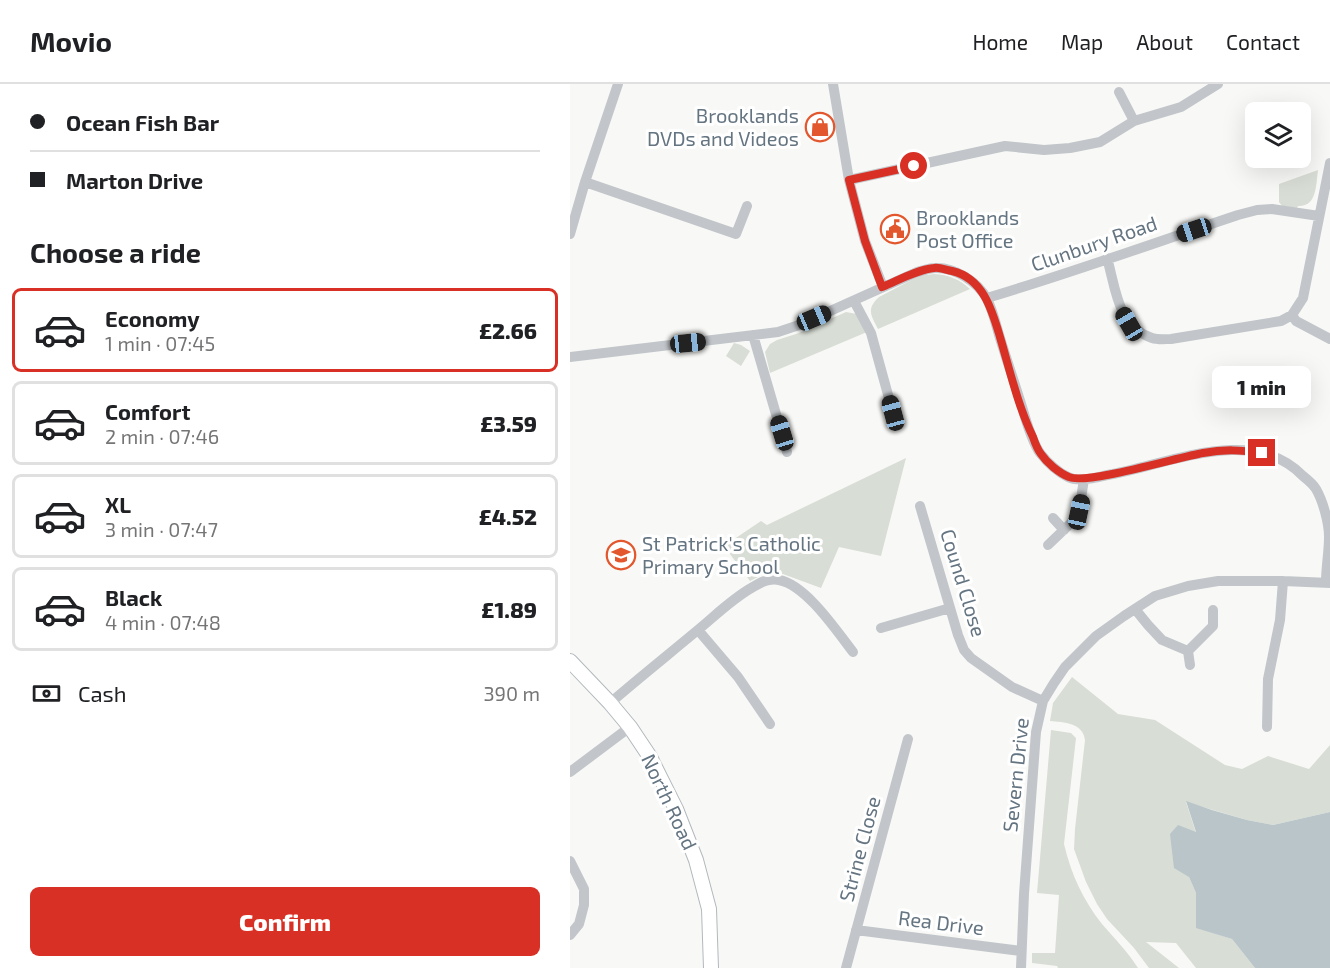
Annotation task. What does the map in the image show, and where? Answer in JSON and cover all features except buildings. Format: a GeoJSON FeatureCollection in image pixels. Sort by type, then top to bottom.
{"type":"FeatureCollection","features":[{"type":"Feature","properties":{"kind":"street"},"geometry":{"type":"LineString","coordinates":[[570,233],[618,84]]}},
{"type":"Feature","properties":{"kind":"street"},"geometry":{"type":"LineString","coordinates":[[833,84],[849,180],[865,241],[882,287]]}},
{"type":"Feature","properties":{"kind":"street"},"geometry":{"type":"LineString","coordinates":[[849,180],[1005,146],[1044,150],[1100,142],[1134,121],[1181,107],[1218,84]]}},
{"type":"Feature","properties":{"kind":"street"},"geometry":{"type":"LineString","coordinates":[[1119,92],[1134,121]]}},
{"type":"Feature","properties":{"kind":"street"},"geometry":{"type":"LineString","coordinates":[[1107,258],[1122,311],[1129,324],[1154,338],[1171,339],[1281,321],[1292,315],[1303,298],[1330,163]]}},
{"type":"Feature","properties":{"kind":"street"},"geometry":{"type":"LineString","coordinates":[[585,182],[736,234],[747,206]]}},
{"type":"Feature","properties":{"kind":"street","name":"Clunbury Road"},"geometry":{"type":"LineString","coordinates":[[987,298],[1257,210],[1272,209],[1319,216]]}},
{"type":"Feature","properties":{"kind":"street"},"geometry":{"type":"LineString","coordinates":[[570,357],[778,332],[799,325],[917,272],[936,268],[955,272],[964,275],[987,298],[1027,424],[1040,453],[1058,471],[1071,479],[1084,479],[1204,453],[1237,449],[1262,453],[1281,460],[1299,471],[1316,488],[1329,536],[1328,583]]}},
{"type":"Feature","properties":{"kind":"street"},"geometry":{"type":"LineString","coordinates":[[854,301],[871,333],[893,413]]}},
{"type":"Feature","properties":{"kind":"street"},"geometry":{"type":"LineString","coordinates":[[1292,315],[1296,321],[1330,339]]}},
{"type":"Feature","properties":{"kind":"street"},"geometry":{"type":"LineString","coordinates":[[753,335],[788,452]]}},
{"type":"Feature","properties":{"kind":"street"},"geometry":{"type":"LineString","coordinates":[[1048,545],[1079,512],[1084,479]]}},
{"type":"Feature","properties":{"kind":"street","name":"Cound Close"},"geometry":{"type":"LineString","coordinates":[[920,506],[964,650],[971,658],[1012,687],[1043,701]]}},
{"type":"Feature","properties":{"kind":"street"},"geometry":{"type":"LineString","coordinates":[[1053,518],[1064,530]]}},
{"type":"Feature","properties":{"kind":"street"},"geometry":{"type":"LineString","coordinates":[[610,703],[752,587],[766,580],[776,579],[786,582],[802,592],[819,609],[853,652]]}},
{"type":"Feature","properties":{"kind":"street","name":"Severn Drive"},"geometry":{"type":"LineString","coordinates":[[1021,968],[1036,732],[1043,701],[1065,668],[1096,636],[1155,596],[1188,586],[1218,581],[1328,583]]}},
{"type":"Feature","properties":{"kind":"street"},"geometry":{"type":"LineString","coordinates":[[1267,727],[1268,679],[1281,620],[1283,581]]}},
{"type":"Feature","properties":{"kind":"street"},"geometry":{"type":"LineString","coordinates":[[881,628],[950,608]]}},
{"type":"Feature","properties":{"kind":"street"},"geometry":{"type":"LineString","coordinates":[[1135,609],[1162,640],[1188,651]]}},
{"type":"Feature","properties":{"kind":"street"},"geometry":{"type":"LineString","coordinates":[[1188,651],[1214,626],[1214,610]]}},
{"type":"Feature","properties":{"kind":"street"},"geometry":{"type":"LineString","coordinates":[[698,630],[738,677],[770,724]]}},
{"type":"Feature","properties":{"kind":"street"},"geometry":{"type":"LineString","coordinates":[[1188,651],[1190,664]]}},
{"type":"Feature","properties":{"kind":"street","name":"North Road"},"geometry":{"type":"LineString","coordinates":[[570,661],[630,727],[655,766],[676,809],[696,860],[709,909],[711,968]]}},
{"type":"Feature","properties":{"kind":"street"},"geometry":{"type":"LineString","coordinates":[[570,772],[630,727]]}},
{"type":"Feature","properties":{"kind":"street","name":"Strine Close"},"geometry":{"type":"LineString","coordinates":[[846,968],[908,739]]}},
{"type":"Feature","properties":{"kind":"street"},"geometry":{"type":"LineString","coordinates":[[570,861],[584,889],[584,905],[579,924],[570,935]]}},
{"type":"Feature","properties":{"kind":"street","name":"Rea Drive"},"geometry":{"type":"LineString","coordinates":[[856,930],[1022,951]]}},
{"type":"Feature","properties":{"kind":"shaded area"},"geometry":{"type":"Polygon","coordinates":[[[1318,170],[1316,188],[1309,203],[1297,208],[1282,206],[1279,202],[1279,184],[1318,170]]]}},
{"type":"Feature","properties":{"kind":"shaded area"},"geometry":{"type":"Polygon","coordinates":[[[934,274],[954,278],[970,289],[878,329],[871,309],[879,297],[919,276],[934,274]]]}},
{"type":"Feature","properties":{"kind":"shaded area"},"geometry":{"type":"Polygon","coordinates":[[[846,312],[857,314],[867,332],[770,373],[765,352],[770,344],[846,312]]]}},
{"type":"Feature","properties":{"kind":"shaded area"},"geometry":{"type":"Polygon","coordinates":[[[734,343],[750,351],[741,366],[726,356],[734,343]]]}},
{"type":"Feature","properties":{"kind":"shaded area"},"geometry":{"type":"Polygon","coordinates":[[[906,458],[881,556],[839,547],[821,588],[772,570],[750,581],[724,546],[761,521],[767,525],[906,458]]]}},
{"type":"Feature","properties":{"kind":"shaded area"},"geometry":{"type":"Polygon","coordinates":[[[1072,677],[1118,714],[1155,720],[1225,765],[1242,769],[1268,756],[1309,769],[1330,745],[1330,812],[1273,825],[1247,820],[1186,802],[1196,833],[1189,877],[1196,893],[1196,927],[1232,939],[1255,968],[1196,968],[1176,943],[1146,942],[1179,968],[1149,968],[1097,904],[1074,849],[1085,740],[1081,730],[1072,724],[1050,721],[1053,703],[1072,677]]]}},
{"type":"Feature","properties":{"kind":"shaded area"},"geometry":{"type":"Polygon","coordinates":[[[1051,730],[1071,733],[1076,738],[1064,844],[1070,866],[1083,896],[1095,915],[1138,968],[1058,968],[1032,963],[1032,953],[1055,953],[1059,895],[1037,893],[1051,730]]]}},
{"type":"Feature","properties":{"kind":"shaded area"},"geometry":{"type":"Polygon","coordinates":[[[1186,801],[1247,820],[1273,825],[1330,812],[1330,968],[1255,968],[1232,939],[1196,928],[1196,893],[1189,877],[1174,868],[1170,834],[1178,825],[1196,832],[1186,801]]]}},
{"type":"Feature","properties":{"kind":"place","name":"Brooklands DVDs and Videos"},"geometry":{"type":"Point","coordinates":[820,127]}},
{"type":"Feature","properties":{"kind":"place","name":"Brooklands Post Office"},"geometry":{"type":"Point","coordinates":[895,229]}},
{"type":"Feature","properties":{"kind":"place","name":"St Patrick's Catholic Primary School"},"geometry":{"type":"Point","coordinates":[621,555]}},
{"type":"Feature","properties":{"kind":"route"},"geometry":{"type":"LineString","coordinates":[[914,166],[849,180],[865,241],[882,287],[917,272],[936,268],[964,275],[981,290],[994,316],[1027,424],[1040,453],[1058,471],[1071,479],[1084,479],[1204,453],[1237,449],[1262,453]]}}]}
